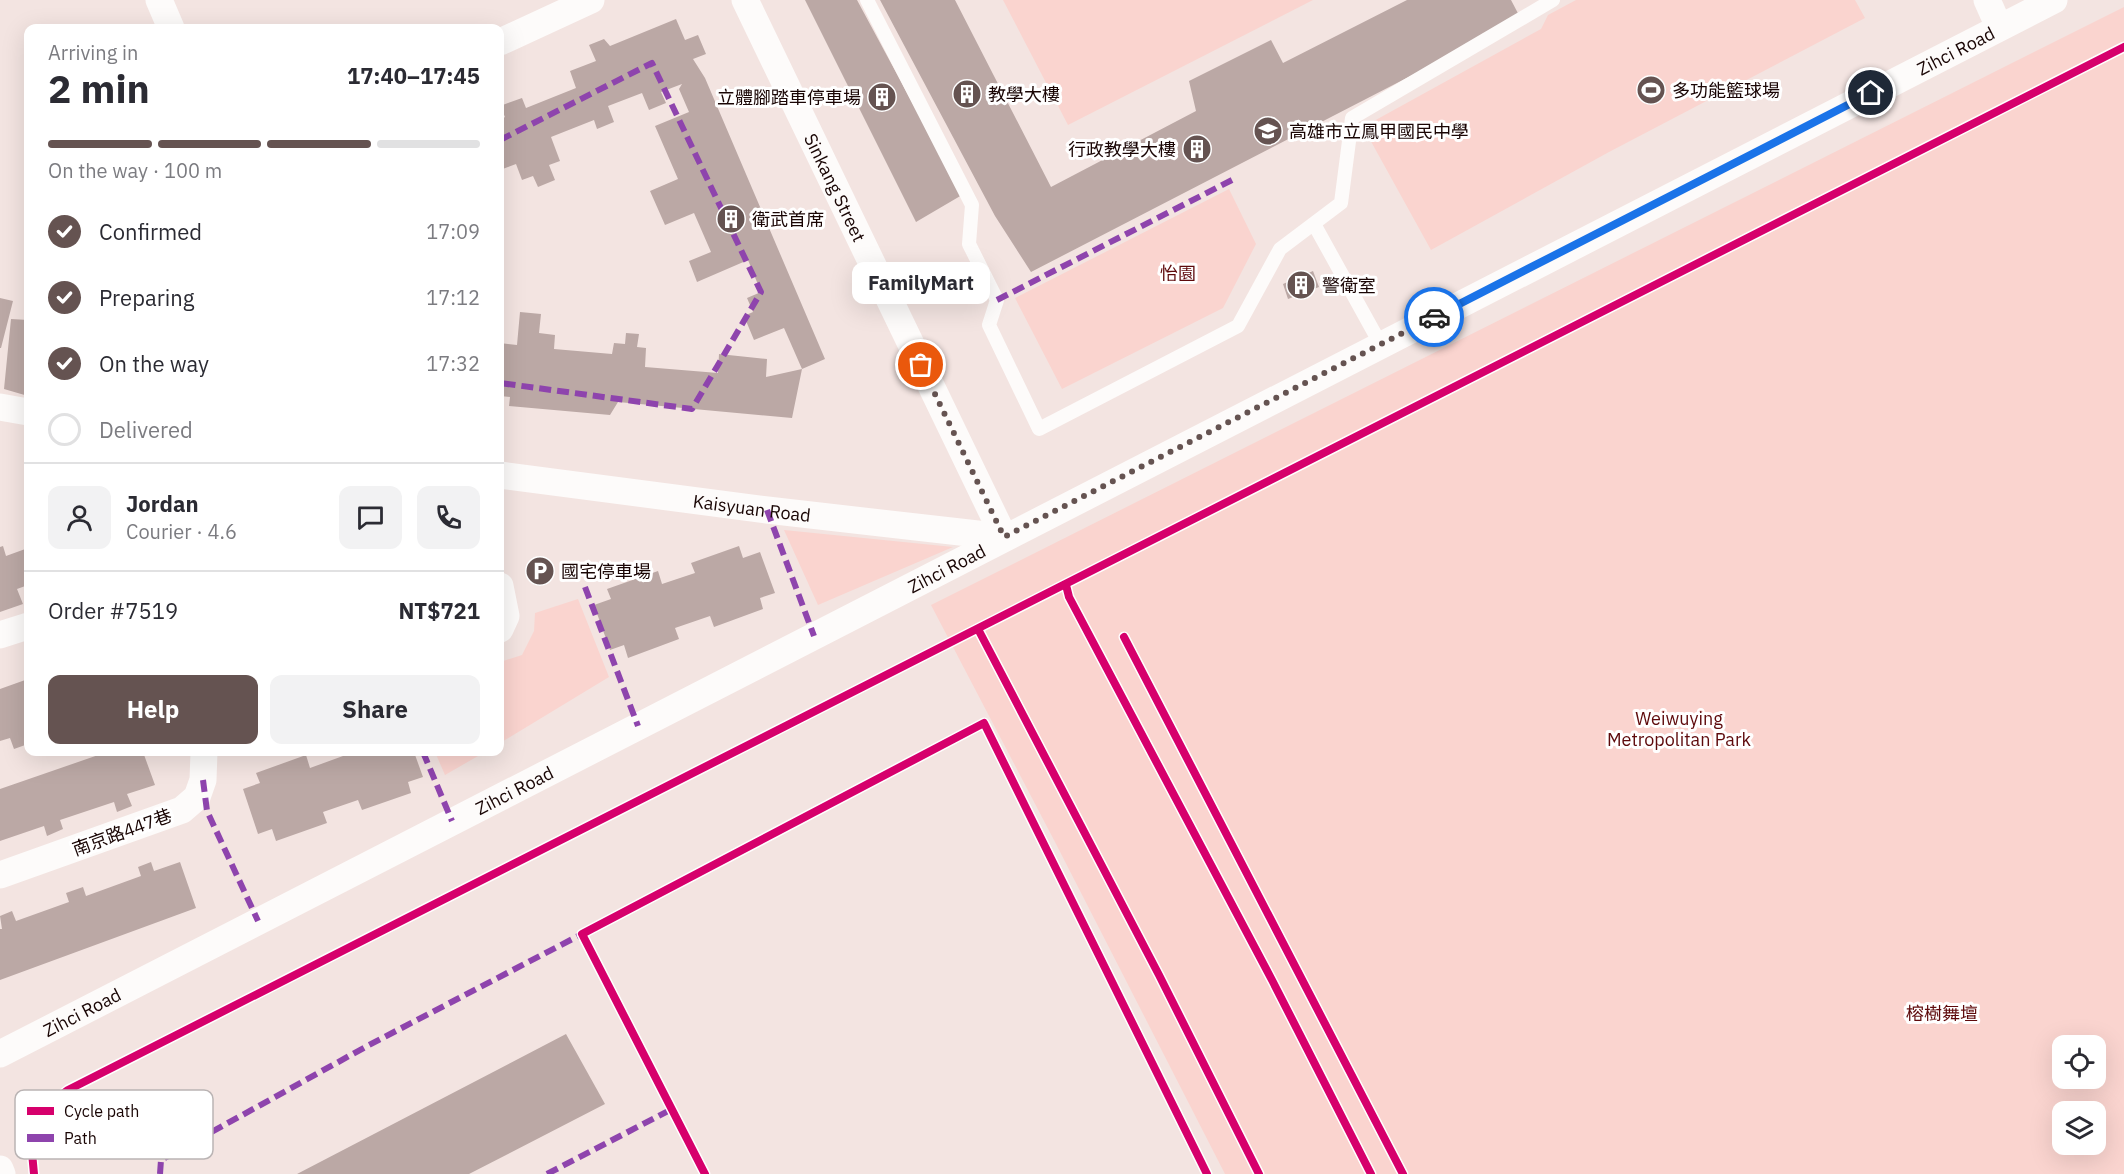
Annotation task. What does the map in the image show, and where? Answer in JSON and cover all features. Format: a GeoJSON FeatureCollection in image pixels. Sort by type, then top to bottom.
{"type":"FeatureCollection","features":[{"type":"Feature","properties":{"kind":"street"},"geometry":{"type":"LineString","coordinates":[[159,0],[169,24]]}},
{"type":"Feature","properties":{"kind":"street"},"geometry":{"type":"LineString","coordinates":[[504,40],[591,0]]}},
{"type":"Feature","properties":{"kind":"street","name":"Sinkang Street"},"geometry":{"type":"LineString","coordinates":[[745,0],[1004,537]]}},
{"type":"Feature","properties":{"kind":"street"},"geometry":{"type":"LineString","coordinates":[[1987,0],[1999,27]]}},
{"type":"Feature","properties":{"kind":"street","name":"Zihci Road"},"geometry":{"type":"LineString","coordinates":[[0,1054],[2054,0]]}},
{"type":"Feature","properties":{"kind":"street"},"geometry":{"type":"LineString","coordinates":[[0,407],[24,411]]}},
{"type":"Feature","properties":{"kind":"street","name":"Kaisyuan Road"},"geometry":{"type":"LineString","coordinates":[[504,476],[767,510],[1004,537]]}},
{"type":"Feature","properties":{"kind":"street"},"geometry":{"type":"LineString","coordinates":[[0,635],[24,627]]}},
{"type":"Feature","properties":{"kind":"street","name":"南京路447巷"},"geometry":{"type":"LineString","coordinates":[[0,875],[182,810],[197,797],[203,780],[204,756]]}},
{"type":"Feature","properties":{"kind":"street"},"geometry":{"type":"LineString","coordinates":[[0,1169],[2,1174]]}},
{"type":"Feature","properties":{"kind":"lane"},"geometry":{"type":"LineString","coordinates":[[867,0],[972,205],[969,244],[997,300],[989,326],[1040,429],[1238,326],[1280,249],[1341,203],[1352,118],[1549,1]]}},
{"type":"Feature","properties":{"kind":"lane"},"geometry":{"type":"LineString","coordinates":[[1314,224],[1381,345]]}},
{"type":"Feature","properties":{"kind":"green space"},"geometry":{"type":"Polygon","coordinates":[[[1003,0],[1313,0],[1068,125],[1003,0]]]}},
{"type":"Feature","properties":{"kind":"green space"},"geometry":{"type":"Polygon","coordinates":[[[1576,0],[1855,0],[1865,18],[1609,152],[1431,250],[1363,127],[1541,29],[1548,15],[1576,0]]]}},
{"type":"Feature","properties":{"kind":"green space","name":"Weiwuying Metropolitan Park"},"geometry":{"type":"Polygon","coordinates":[[[2124,7],[2124,1174],[1225,1174],[931,605],[2124,7]]]}},
{"type":"Feature","properties":{"kind":"green space","name":"怡園"},"geometry":{"type":"Polygon","coordinates":[[[1229,189],[1256,244],[1223,308],[1062,389],[1015,298],[1229,189]]]}},
{"type":"Feature","properties":{"kind":"green space"},"geometry":{"type":"Polygon","coordinates":[[[784,530],[953,547],[818,605],[784,530]]]}},
{"type":"Feature","properties":{"kind":"green space"},"geometry":{"type":"Polygon","coordinates":[[[578,599],[609,677],[504,741],[504,661],[522,655],[534,631],[535,613],[578,599]]]}},
{"type":"Feature","properties":{"kind":"green space"},"geometry":{"type":"Polygon","coordinates":[[[437,756],[478,756],[445,775],[437,756]]]}},
{"type":"Feature","properties":{"kind":"building","name":"立體腳踏車停車場"},"geometry":{"type":"Polygon","coordinates":[[[805,0],[857,0],[962,195],[916,222],[805,0]]]}},
{"type":"Feature","properties":{"kind":"building","name":"行政教學大樓"},"geometry":{"type":"Polygon","coordinates":[[[880,0],[955,0],[1051,187],[1196,111],[1189,81],[1271,40],[1283,63],[1407,0],[1511,0],[1521,19],[1031,272],[995,216],[880,0]]]}},
{"type":"Feature","properties":{"kind":"building"},"geometry":{"type":"Polygon","coordinates":[[[676,19],[685,40],[698,35],[706,54],[693,59],[705,78],[825,359],[802,369],[784,328],[754,340],[744,316],[753,312],[747,298],[761,292],[748,260],[697,282],[689,261],[711,252],[694,213],[665,225],[650,191],[678,179],[655,126],[689,112],[679,89],[682,84],[661,92],[666,103],[649,110],[642,93],[608,106],[614,122],[597,129],[594,120],[551,137],[560,161],[549,165],[555,180],[538,187],[533,176],[522,180],[516,164],[504,168],[504,105],[522,98],[526,108],[576,88],[570,71],[596,61],[589,45],[604,39],[610,46],[676,19]]]}},
{"type":"Feature","properties":{"kind":"building","name":"警衛室"},"geometry":{"type":"Polygon","coordinates":[[[1313,271],[1319,287],[1288,299],[1283,284],[1313,271]]]}},
{"type":"Feature","properties":{"kind":"building"},"geometry":{"type":"Polygon","coordinates":[[[0,298],[13,301],[1,348],[0,348],[0,298]]]}},
{"type":"Feature","properties":{"kind":"building"},"geometry":{"type":"Polygon","coordinates":[[[520,312],[541,314],[539,333],[555,335],[554,349],[612,354],[614,343],[625,344],[626,333],[639,334],[637,347],[646,348],[645,367],[718,373],[719,354],[767,359],[766,377],[802,369],[792,418],[618,402],[610,415],[509,406],[510,397],[504,396],[504,343],[517,345],[520,312]]]}},
{"type":"Feature","properties":{"kind":"building"},"geometry":{"type":"Polygon","coordinates":[[[11,319],[24,320],[24,395],[4,389],[11,319]]]}},
{"type":"Feature","properties":{"kind":"building"},"geometry":{"type":"Polygon","coordinates":[[[3,546],[6,556],[24,549],[24,586],[17,589],[23,604],[0,612],[0,547],[3,546]]]}},
{"type":"Feature","properties":{"kind":"building"},"geometry":{"type":"Polygon","coordinates":[[[739,546],[743,558],[760,552],[775,593],[760,598],[763,609],[714,627],[710,616],[675,628],[679,639],[628,658],[624,645],[610,650],[594,605],[611,599],[607,589],[658,571],[662,584],[695,573],[691,563],[739,546]]]}},
{"type":"Feature","properties":{"kind":"building"},"geometry":{"type":"Polygon","coordinates":[[[24,680],[24,745],[14,749],[10,738],[0,741],[0,689],[24,680]]]}},
{"type":"Feature","properties":{"kind":"building"},"geometry":{"type":"Polygon","coordinates":[[[95,756],[144,756],[155,785],[127,794],[132,806],[117,812],[114,802],[60,820],[63,829],[47,836],[44,826],[0,841],[0,789],[95,756]]]}},
{"type":"Feature","properties":{"kind":"building"},"geometry":{"type":"Polygon","coordinates":[[[303,756],[306,756],[310,768],[343,756],[415,756],[423,777],[408,782],[411,793],[362,810],[358,800],[323,812],[327,823],[276,841],[272,829],[258,834],[243,789],[260,783],[256,773],[303,756]]]}},
{"type":"Feature","properties":{"kind":"building"},"geometry":{"type":"Polygon","coordinates":[[[151,862],[154,871],[180,862],[196,908],[0,980],[0,929],[2,929],[0,916],[12,911],[16,921],[69,902],[66,893],[83,887],[86,896],[141,876],[138,867],[151,862]]]}},
{"type":"Feature","properties":{"kind":"building"},"geometry":{"type":"Polygon","coordinates":[[[566,1034],[605,1104],[469,1174],[297,1174],[566,1034]]]}},
{"type":"Feature","properties":{"kind":"marked path"},"geometry":{"type":"LineString","coordinates":[[504,138],[652,63],[761,292],[692,409],[504,384]]}},
{"type":"Feature","properties":{"kind":"marked path"},"geometry":{"type":"LineString","coordinates":[[997,300],[1232,180]]}},
{"type":"Feature","properties":{"kind":"marked path"},"geometry":{"type":"LineString","coordinates":[[767,510],[814,636]]}},
{"type":"Feature","properties":{"kind":"marked path"},"geometry":{"type":"LineString","coordinates":[[585,587],[638,726]]}},
{"type":"Feature","properties":{"kind":"marked path"},"geometry":{"type":"LineString","coordinates":[[425,756],[452,821]]}},
{"type":"Feature","properties":{"kind":"marked path"},"geometry":{"type":"LineString","coordinates":[[203,780],[207,811],[258,921]]}},
{"type":"Feature","properties":{"kind":"marked path"},"geometry":{"type":"LineString","coordinates":[[213,1131],[369,1045],[582,934]]}},
{"type":"Feature","properties":{"kind":"marked path"},"geometry":{"type":"LineString","coordinates":[[547,1174],[672,1109]]}},
{"type":"Feature","properties":{"kind":"marked path"},"geometry":{"type":"LineString","coordinates":[[160,1174],[163,1159]]}},
{"type":"Feature","properties":{"kind":"cycle path"},"geometry":{"type":"LineString","coordinates":[[68,1090],[2124,47]]}},
{"type":"Feature","properties":{"kind":"cycle path"},"geometry":{"type":"LineString","coordinates":[[1066,585],[1069,597],[1273,982],[1371,1174]]}},
{"type":"Feature","properties":{"kind":"cycle path"},"geometry":{"type":"LineString","coordinates":[[978,629],[1159,975],[1259,1174]]}},
{"type":"Feature","properties":{"kind":"cycle path"},"geometry":{"type":"LineString","coordinates":[[1124,637],[1403,1174]]}},
{"type":"Feature","properties":{"kind":"cycle path"},"geometry":{"type":"LineString","coordinates":[[705,1174],[582,934],[984,723],[1207,1174]]}},
{"type":"Feature","properties":{"kind":"cycle path"},"geometry":{"type":"LineString","coordinates":[[33,1159],[34,1174]]}},
{"type":"Feature","properties":{"kind":"way so far"},"geometry":{"type":"LineString","coordinates":[[921,365],[1004,537],[1434,317]]}},
{"type":"Feature","properties":{"kind":"place","name":"多功能籃球場"},"geometry":{"type":"Point","coordinates":[1651,90]}},
{"type":"Feature","properties":{"kind":"place","name":"教學大樓"},"geometry":{"type":"Point","coordinates":[967,94]}},
{"type":"Feature","properties":{"kind":"place","name":"立體腳踏車停車場"},"geometry":{"type":"Point","coordinates":[882,97]}},
{"type":"Feature","properties":{"kind":"place","name":"高雄市立鳳甲國民中學"},"geometry":{"type":"Point","coordinates":[1268,131]}},
{"type":"Feature","properties":{"kind":"place","name":"行政教學大樓"},"geometry":{"type":"Point","coordinates":[1197,149]}},
{"type":"Feature","properties":{"kind":"place","name":"衛武首席"},"geometry":{"type":"Point","coordinates":[731,219]}},
{"type":"Feature","properties":{"kind":"place","name":"警衛室"},"geometry":{"type":"Point","coordinates":[1301,285]}},
{"type":"Feature","properties":{"kind":"place","name":"FamilyMart"},"geometry":{"type":"Point","coordinates":[921,365]}},
{"type":"Feature","properties":{"kind":"place","name":"國宅停車場"},"geometry":{"type":"Point","coordinates":[540,571]}},
{"type":"Feature","properties":{"kind":"route"},"geometry":{"type":"LineString","coordinates":[[1434,317],[1871,93]]}},
{"type":"Feature","properties":{"kind":"park label","name":"榕樹舞壇"},"geometry":{"type":"Point","coordinates":[1942,1013]}}]}
